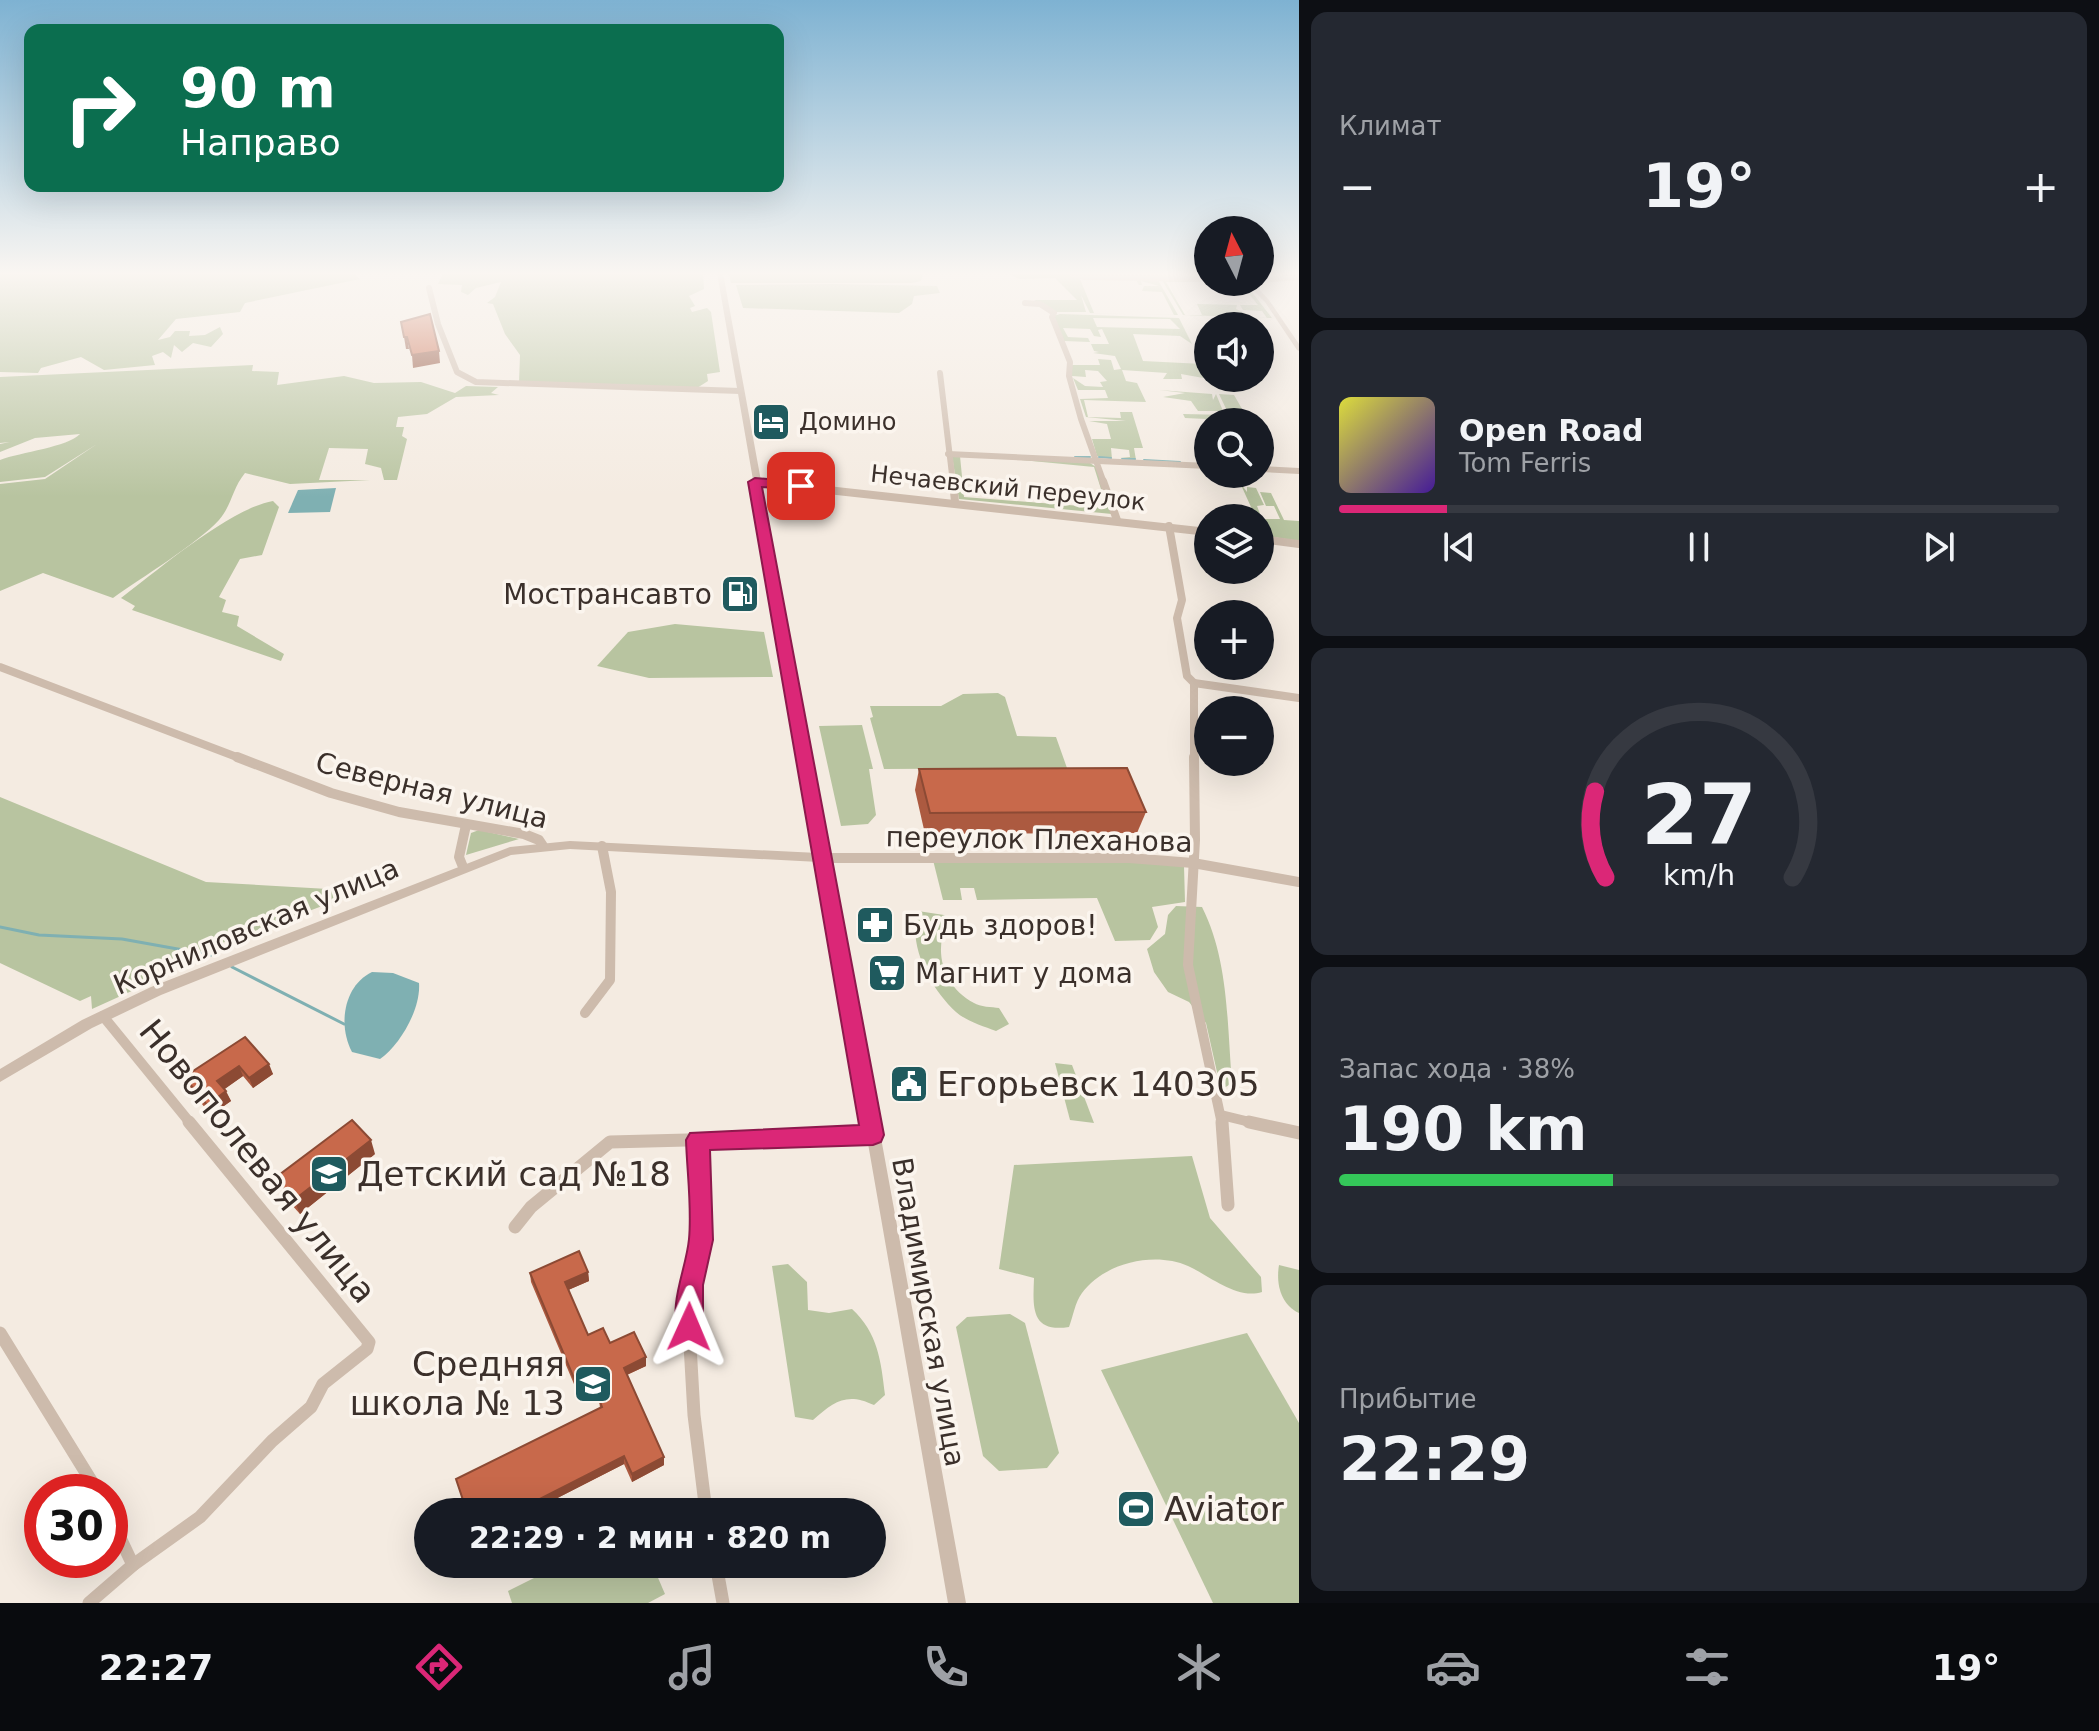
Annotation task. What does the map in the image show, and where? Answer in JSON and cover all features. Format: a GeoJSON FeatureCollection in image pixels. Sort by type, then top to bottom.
{"type":"FeatureCollection","features":[{"type":"Feature","properties":{"kind":"street"},"geometry":{"type":"LineString","coordinates":[[447,348],[454,369],[472,381],[740,391]]}},
{"type":"Feature","properties":{"kind":"street","name":"Владимирская улица"},"geometry":{"type":"LineString","coordinates":[[733,348],[957,1603]]}},
{"type":"Feature","properties":{"kind":"street"},"geometry":{"type":"LineString","coordinates":[[1064,348],[1081,419],[1117,520]]}},
{"type":"Feature","properties":{"kind":"street"},"geometry":{"type":"LineString","coordinates":[[940,373],[955,502]]}},
{"type":"Feature","properties":{"kind":"street"},"geometry":{"type":"LineString","coordinates":[[948,454],[1194,465]]}},
{"type":"Feature","properties":{"kind":"street"},"geometry":{"type":"LineString","coordinates":[[1274,470],[1299,471]]}},
{"type":"Feature","properties":{"kind":"street","name":"Нечаевский переулок"},"geometry":{"type":"LineString","coordinates":[[755,482],[1194,530]]}},
{"type":"Feature","properties":{"kind":"street"},"geometry":{"type":"LineString","coordinates":[[1169,526],[1182,600],[1177,618],[1187,676],[1194,683],[1299,698]]}},
{"type":"Feature","properties":{"kind":"street"},"geometry":{"type":"LineString","coordinates":[[1274,541],[1299,544]]}},
{"type":"Feature","properties":{"kind":"street","name":"Северная улица"},"geometry":{"type":"LineString","coordinates":[[0,667],[331,793],[399,812],[524,834],[539,840],[543,846],[602,846],[824,858]]}},
{"type":"Feature","properties":{"kind":"street"},"geometry":{"type":"LineString","coordinates":[[1194,683],[1193,863],[1188,965],[1221,1115],[1228,1205]]}},
{"type":"Feature","properties":{"kind":"street"},"geometry":{"type":"LineString","coordinates":[[463,867],[459,857],[466,825]]}},
{"type":"Feature","properties":{"kind":"street","name":"Корниловская улица"},"geometry":{"type":"LineString","coordinates":[[0,1076],[103,1016],[249,952],[463,867],[510,851],[543,846]]}},
{"type":"Feature","properties":{"kind":"street"},"geometry":{"type":"LineString","coordinates":[[585,1013],[610,980],[611,892],[602,846]]}},
{"type":"Feature","properties":{"kind":"street","name":"переулок Плеханова"},"geometry":{"type":"LineString","coordinates":[[824,858],[1129,858],[1193,863],[1299,882]]}},
{"type":"Feature","properties":{"kind":"street","name":"Новополевая улица"},"geometry":{"type":"LineString","coordinates":[[103,1016],[369,1342],[367,1349],[323,1384],[311,1407],[272,1441],[200,1517],[133,1565]]}},
{"type":"Feature","properties":{"kind":"street"},"geometry":{"type":"LineString","coordinates":[[1221,1115],[1299,1133]]}},
{"type":"Feature","properties":{"kind":"street"},"geometry":{"type":"LineString","coordinates":[[515,1227],[531,1207],[610,1142],[873,1135]]}},
{"type":"Feature","properties":{"kind":"street"},"geometry":{"type":"LineString","coordinates":[[698,1140],[701,1240],[690,1285],[689,1327],[694,1415],[704,1498]]}},
{"type":"Feature","properties":{"kind":"street"},"geometry":{"type":"LineString","coordinates":[[0,1333],[87,1474]]}},
{"type":"Feature","properties":{"kind":"street"},"geometry":{"type":"LineString","coordinates":[[89,1603],[133,1565],[128,1555]]}},
{"type":"Feature","properties":{"kind":"street"},"geometry":{"type":"LineString","coordinates":[[719,1578],[723,1603]]}},
{"type":"Feature","properties":{"kind":"green space"},"geometry":{"type":"Polygon","coordinates":[[[0,348],[173,348],[171,358],[163,352],[152,356],[155,365],[104,370],[81,357],[41,368],[38,373],[0,372],[0,348]]]}},
{"type":"Feature","properties":{"kind":"green space"},"geometry":{"type":"Polygon","coordinates":[[[515,348],[716,348],[720,372],[707,374],[708,381],[697,388],[519,383],[520,355],[515,348]]]}},
{"type":"Feature","properties":{"kind":"green space"},"geometry":{"type":"Polygon","coordinates":[[[1093,348],[1138,348],[1143,361],[1194,364],[1194,376],[1181,374],[1182,379],[1163,379],[1167,373],[1122,370],[1126,381],[1137,383],[1146,402],[1084,400],[1088,417],[1121,418],[1120,412],[1132,412],[1143,448],[1134,448],[1136,460],[1120,458],[1130,457],[1129,450],[1111,448],[1112,459],[1097,456],[1092,439],[1111,439],[1107,424],[1089,421],[1126,421],[1086,417],[1080,399],[1108,398],[1105,390],[1078,390],[1073,378],[1085,386],[1103,387],[1100,382],[1107,381],[1098,371],[1085,370],[1086,377],[1072,376],[1072,365],[1100,365],[1098,359],[1111,360],[1114,370],[1121,369],[1115,356],[1093,353],[1099,352],[1093,348]]]}},
{"type":"Feature","properties":{"kind":"green space"},"geometry":{"type":"Polygon","coordinates":[[[253,365],[252,371],[279,372],[277,385],[344,376],[374,383],[421,382],[455,393],[466,386],[498,387],[491,393],[499,395],[456,397],[427,414],[398,417],[396,427],[404,427],[402,436],[407,439],[397,480],[384,480],[381,468],[365,464],[368,449],[329,448],[319,480],[370,480],[290,484],[245,473],[230,503],[210,529],[113,598],[43,573],[0,591],[0,484],[45,479],[97,444],[45,477],[0,482],[0,460],[55,446],[80,434],[35,438],[0,452],[0,444],[10,442],[0,443],[0,377],[253,365]]]}},
{"type":"Feature","properties":{"kind":"green space"},"geometry":{"type":"Polygon","coordinates":[[[1159,390],[1212,394],[1213,400],[1216,394],[1222,408],[1196,408],[1191,401],[1163,397],[1185,393],[1159,390]]]}},
{"type":"Feature","properties":{"kind":"green space"},"geometry":{"type":"Polygon","coordinates":[[[1219,394],[1234,395],[1242,408],[1226,408],[1219,394]]]}},
{"type":"Feature","properties":{"kind":"green space"},"geometry":{"type":"Polygon","coordinates":[[[1183,414],[1194,414],[1194,418],[1185,418],[1183,414]]]}},
{"type":"Feature","properties":{"kind":"green space"},"geometry":{"type":"Polygon","coordinates":[[[952,456],[960,456],[964,497],[1107,508],[1094,467],[1010,459],[1090,463],[1096,467],[1112,514],[959,499],[952,456]]]}},
{"type":"Feature","properties":{"kind":"green space"},"geometry":{"type":"Polygon","coordinates":[[[1242,488],[1247,492],[1247,488],[1256,488],[1264,504],[1250,504],[1242,488]]]}},
{"type":"Feature","properties":{"kind":"green space"},"geometry":{"type":"Polygon","coordinates":[[[1260,492],[1271,493],[1284,520],[1299,521],[1299,541],[1274,537],[1274,519],[1280,519],[1274,504],[1265,504],[1260,492]]]}},
{"type":"Feature","properties":{"kind":"green space"},"geometry":{"type":"Polygon","coordinates":[[[273,501],[279,507],[262,555],[240,559],[219,597],[226,600],[222,612],[239,616],[237,626],[284,654],[281,661],[132,610],[135,606],[121,598],[215,528],[255,506],[273,501]]]}},
{"type":"Feature","properties":{"kind":"green space"},"geometry":{"type":"Polygon","coordinates":[[[675,624],[764,632],[773,677],[649,678],[597,666],[628,632],[675,624]]]}},
{"type":"Feature","properties":{"kind":"green space"},"geometry":{"type":"Polygon","coordinates":[[[998,693],[1005,697],[1017,736],[1056,737],[1067,768],[884,769],[870,718],[873,717],[870,706],[941,706],[963,694],[998,693]]]}},
{"type":"Feature","properties":{"kind":"green space"},"geometry":{"type":"Polygon","coordinates":[[[862,725],[873,769],[869,769],[876,815],[868,824],[841,826],[819,726],[862,725]]]}},
{"type":"Feature","properties":{"kind":"green space"},"geometry":{"type":"Polygon","coordinates":[[[0,797],[206,882],[363,891],[144,972],[145,985],[92,1009],[91,996],[80,1001],[0,963],[0,797]]]}},
{"type":"Feature","properties":{"kind":"green space"},"geometry":{"type":"Polygon","coordinates":[[[479,830],[519,839],[466,855],[471,833],[479,830]]]}},
{"type":"Feature","properties":{"kind":"green space"},"geometry":{"type":"Polygon","coordinates":[[[933,860],[1128,862],[1184,866],[1185,902],[1152,907],[1158,927],[1150,940],[1115,941],[1097,898],[977,900],[974,888],[960,888],[962,900],[943,900],[933,860]]]}},
{"type":"Feature","properties":{"kind":"green space"},"geometry":{"type":"Polygon","coordinates":[[[1176,906],[1202,907],[1217,949],[1225,993],[1232,1083],[1221,1090],[1206,1023],[1189,1002],[1168,992],[1154,972],[1147,949],[1165,934],[1168,915],[1176,906]]]}},
{"type":"Feature","properties":{"kind":"green space"},"geometry":{"type":"Polygon","coordinates":[[[918,911],[944,915],[948,920],[943,931],[941,955],[954,987],[977,1004],[999,1008],[1009,1024],[996,1031],[975,1023],[956,1012],[938,991],[919,952],[915,924],[918,911]]]}},
{"type":"Feature","properties":{"kind":"green space"},"geometry":{"type":"Polygon","coordinates":[[[1055,1063],[1072,1065],[1094,1123],[1070,1120],[1055,1063]]]}},
{"type":"Feature","properties":{"kind":"green space"},"geometry":{"type":"Polygon","coordinates":[[[1192,1156],[1210,1218],[1261,1277],[1262,1292],[1253,1294],[1233,1290],[1175,1262],[1145,1260],[1116,1267],[1091,1283],[1076,1305],[1069,1327],[1056,1328],[1041,1322],[1034,1307],[1034,1278],[999,1269],[1014,1165],[1192,1156]]]}},
{"type":"Feature","properties":{"kind":"green space"},"geometry":{"type":"Polygon","coordinates":[[[788,1264],[807,1282],[808,1310],[829,1313],[852,1309],[868,1328],[880,1359],[885,1395],[874,1405],[856,1399],[841,1400],[813,1420],[795,1417],[772,1266],[788,1264]]]}},
{"type":"Feature","properties":{"kind":"green space"},"geometry":{"type":"Polygon","coordinates":[[[1279,1265],[1299,1270],[1299,1313],[1287,1304],[1281,1292],[1279,1265]]]}},
{"type":"Feature","properties":{"kind":"green space"},"geometry":{"type":"Polygon","coordinates":[[[1010,1314],[1025,1323],[1059,1453],[1047,1468],[999,1471],[983,1456],[956,1327],[967,1317],[1010,1314]]]}},
{"type":"Feature","properties":{"kind":"green space"},"geometry":{"type":"Polygon","coordinates":[[[1247,1333],[1299,1423],[1299,1603],[1213,1603],[1101,1370],[1247,1333]]]}},
{"type":"Feature","properties":{"kind":"green space"},"geometry":{"type":"Polygon","coordinates":[[[534,1578],[658,1578],[665,1594],[648,1603],[512,1603],[508,1591],[534,1578]]]}},
{"type":"Feature","properties":{"kind":"water"},"geometry":{"type":"Polygon","coordinates":[[[336,488],[330,512],[288,513],[298,490],[336,488]]]}},
{"type":"Feature","properties":{"kind":"water"},"geometry":{"type":"Polygon","coordinates":[[[372,972],[393,973],[419,983],[417,1004],[408,1026],[380,1059],[352,1052],[345,1030],[349,997],[362,978],[372,972]]]}},
{"type":"Feature","properties":{"kind":"building"},"geometry":{"type":"Polygon","coordinates":[[[410,348],[438,348],[439,351],[412,355],[410,348]]]}},
{"type":"Feature","properties":{"kind":"building"},"geometry":{"type":"Polygon","coordinates":[[[1127,768],[1146,812],[930,813],[919,769],[1127,768]]]}},
{"type":"Feature","properties":{"kind":"building"},"geometry":{"type":"Polygon","coordinates":[[[245,1037],[269,1064],[249,1078],[239,1066],[217,1081],[226,1091],[207,1105],[184,1077],[245,1037]]]}},
{"type":"Feature","properties":{"kind":"building"},"geometry":{"type":"Polygon","coordinates":[[[352,1120],[371,1140],[294,1200],[275,1178],[352,1120]]]}},
{"type":"Feature","properties":{"kind":"building","name":"Средняя школа № 13"},"geometry":{"type":"Polygon","coordinates":[[[579,1251],[588,1272],[565,1282],[588,1335],[603,1328],[610,1343],[634,1332],[646,1357],[624,1368],[664,1457],[632,1474],[624,1456],[542,1498],[462,1498],[456,1479],[602,1407],[599,1399],[607,1396],[599,1378],[578,1388],[530,1273],[579,1251]]]}},
{"type":"Feature","properties":{"kind":"waterway"},"geometry":{"type":"LineString","coordinates":[[1075,457],[1090,457]]}},
{"type":"Feature","properties":{"kind":"waterway"},"geometry":{"type":"LineString","coordinates":[[1099,457],[1111,458]]}},
{"type":"Feature","properties":{"kind":"waterway"},"geometry":{"type":"LineString","coordinates":[[1122,459],[1135,459]]}},
{"type":"Feature","properties":{"kind":"waterway"},"geometry":{"type":"LineString","coordinates":[[1144,460],[1180,462]]}},
{"type":"Feature","properties":{"kind":"waterway"},"geometry":{"type":"LineString","coordinates":[[0,927],[39,935],[122,939],[211,955]]}},
{"type":"Feature","properties":{"kind":"waterway"},"geometry":{"type":"LineString","coordinates":[[232,967],[344,1024]]}},
{"type":"Feature","properties":{"kind":"place","name":"Домино"},"geometry":{"type":"Point","coordinates":[771,422]}},
{"type":"Feature","properties":{"kind":"place","name":"Мострансавто"},"geometry":{"type":"Point","coordinates":[740,594]}},
{"type":"Feature","properties":{"kind":"place","name":"Будь здоров!"},"geometry":{"type":"Point","coordinates":[875,925]}},
{"type":"Feature","properties":{"kind":"place","name":"Магнит у дома"},"geometry":{"type":"Point","coordinates":[887,973]}},
{"type":"Feature","properties":{"kind":"place","name":"Егорьевск 140305"},"geometry":{"type":"Point","coordinates":[909,1084]}},
{"type":"Feature","properties":{"kind":"place","name":"Детский сад №18"},"geometry":{"type":"Point","coordinates":[329,1174]}},
{"type":"Feature","properties":{"kind":"place","name":"Средняя школа № 13"},"geometry":{"type":"Point","coordinates":[593,1384]}},
{"type":"Feature","properties":{"kind":"place","name":"Aviator"},"geometry":{"type":"Point","coordinates":[1136,1509]}},
{"type":"Feature","properties":{"kind":"route"},"geometry":{"type":"LineString","coordinates":[[689,1327],[690,1285],[701,1240],[698,1140],[873,1135],[755,482],[801,486]]}}]}
